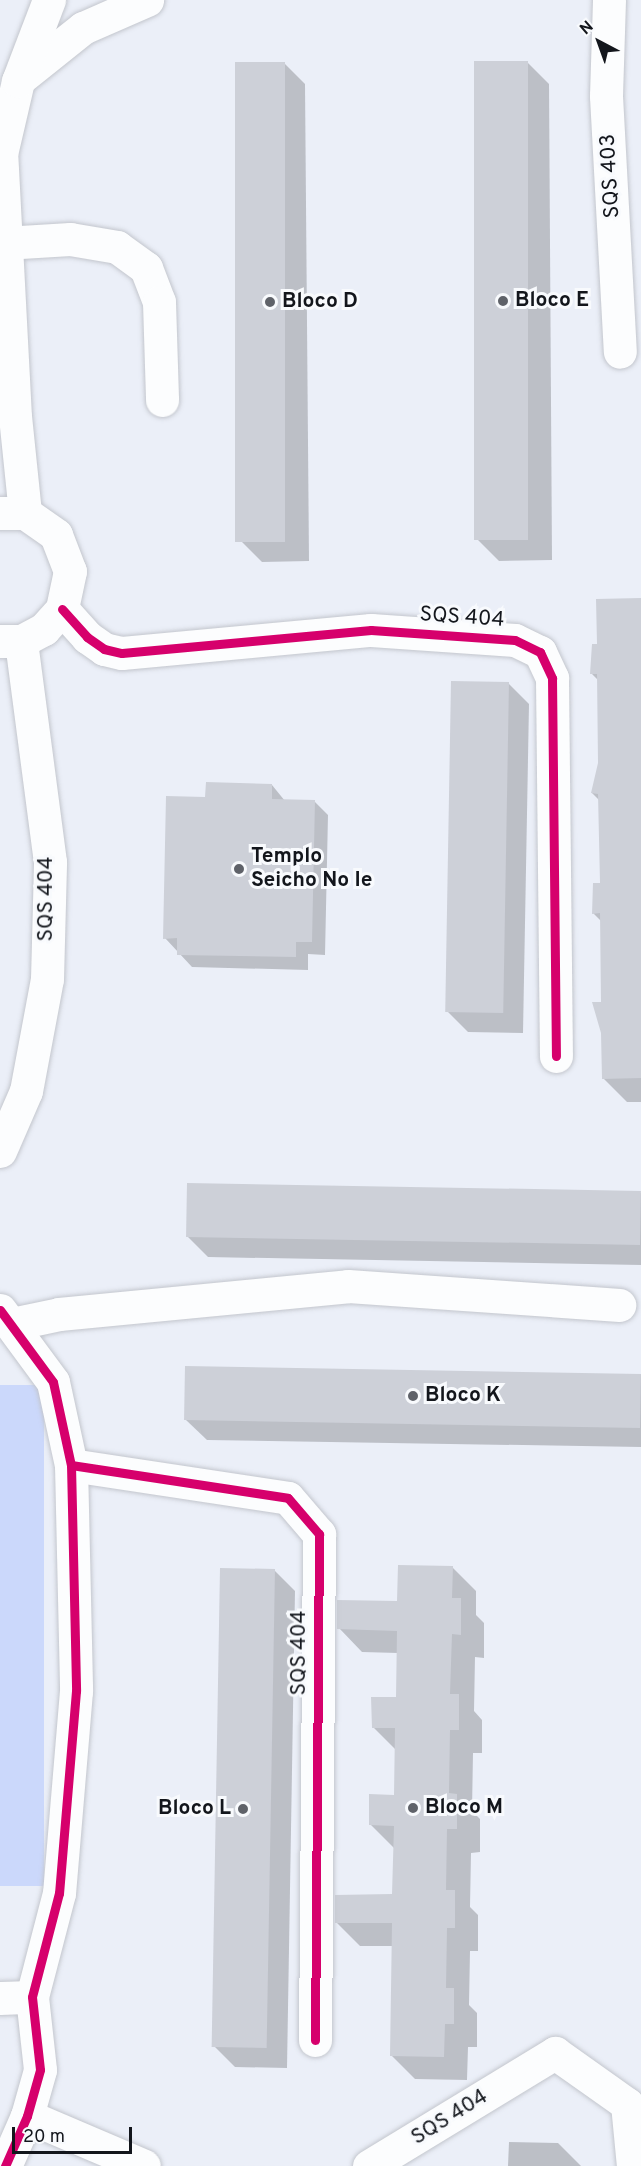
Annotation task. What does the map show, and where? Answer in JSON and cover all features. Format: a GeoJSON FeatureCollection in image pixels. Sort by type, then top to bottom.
{"type":"FeatureCollection","features":[{"type":"Feature","properties":{"kind":"street"},"geometry":{"type":"LineString","coordinates":[[11,641],[44,629],[62,609],[70,571],[56,535],[12,513],[1,154],[9,79],[50,0]]}},
{"type":"Feature","properties":{"kind":"street"},"geometry":{"type":"LineString","coordinates":[[9,79],[83,28],[147,0]]}},
{"type":"Feature","properties":{"kind":"street","name":"SQS 403"},"geometry":{"type":"LineString","coordinates":[[609,0],[606,96],[620,352]]}},
{"type":"Feature","properties":{"kind":"street"},"geometry":{"type":"LineString","coordinates":[[4,243],[70,239],[117,247],[146,268],[159,302],[162,400]]}},
{"type":"Feature","properties":{"kind":"street","name":"SQS 404"},"geometry":{"type":"LineString","coordinates":[[62,609],[87,637],[104,649],[122,652],[371,630],[515,640],[540,652],[552,678],[556,1056]]}},
{"type":"Feature","properties":{"kind":"street","name":"SQS 404"},"geometry":{"type":"LineString","coordinates":[[0,1151],[26,1091],[46,979],[50,862],[11,641]]}},
{"type":"Feature","properties":{"kind":"street"},"geometry":{"type":"LineString","coordinates":[[6,1317],[348,1286],[619,1305]]}},
{"type":"Feature","properties":{"kind":"street"},"geometry":{"type":"LineString","coordinates":[[5,2166],[27,2116],[40,2070],[32,1997],[59,1893],[76,1692],[71,1465],[53,1382],[6,1317]]}},
{"type":"Feature","properties":{"kind":"street","name":"SQS 404"},"geometry":{"type":"LineString","coordinates":[[71,1465],[288,1498],[319,1534],[315,2040]]}},
{"type":"Feature","properties":{"kind":"street"},"geometry":{"type":"LineString","coordinates":[[0,1998],[32,1997]]}},
{"type":"Feature","properties":{"kind":"street","name":"SQS 404"},"geometry":{"type":"LineString","coordinates":[[369,2166],[555,2053],[627,2104],[633,2166]]}},
{"type":"Feature","properties":{"kind":"street"},"geometry":{"type":"LineString","coordinates":[[27,2116],[144,2166]]}},
{"type":"Feature","properties":{"kind":"shaded area"},"geometry":{"type":"Polygon","coordinates":[[[0,1385],[44,1385],[44,1886],[0,1886],[0,1385]]]}},
{"type":"Feature","properties":{"kind":"building","name":"Bloco E"},"geometry":{"type":"Polygon","coordinates":[[[474,61],[528,61],[528,540],[474,540],[474,61]]]}},
{"type":"Feature","properties":{"kind":"building","name":"Bloco D"},"geometry":{"type":"Polygon","coordinates":[[[235,62],[285,62],[285,542],[235,542],[235,62]]]}},
{"type":"Feature","properties":{"kind":"building"},"geometry":{"type":"Polygon","coordinates":[[[641,598],[641,1078],[602,1079],[601,1033],[592,1002],[601,1002],[600,913],[592,914],[593,883],[600,883],[598,794],[591,793],[598,763],[597,674],[590,674],[592,644],[597,644],[596,599],[641,598]]]}},
{"type":"Feature","properties":{"kind":"building"},"geometry":{"type":"Polygon","coordinates":[[[451,681],[509,682],[503,1013],[445,1012],[451,681]]]}},
{"type":"Feature","properties":{"kind":"building","name":"Templo Seicho No Ie"},"geometry":{"type":"Polygon","coordinates":[[[206,782],[272,784],[272,799],[315,800],[312,942],[296,942],[296,957],[177,955],[177,938],[163,939],[166,796],[205,797],[206,782]]]}},
{"type":"Feature","properties":{"kind":"building"},"geometry":{"type":"Polygon","coordinates":[[[187,1183],[641,1191],[640,1245],[186,1237],[187,1183]]]}},
{"type":"Feature","properties":{"kind":"building","name":"Bloco K"},"geometry":{"type":"Polygon","coordinates":[[[185,1366],[641,1374],[640,1428],[184,1420],[185,1366]]]}},
{"type":"Feature","properties":{"kind":"building","name":"Bloco M"},"geometry":{"type":"Polygon","coordinates":[[[398,1565],[453,1566],[452,1598],[461,1598],[461,1635],[452,1634],[450,1694],[459,1694],[459,1730],[450,1730],[449,1793],[457,1794],[457,1829],[447,1829],[446,1890],[455,1890],[455,1928],[447,1928],[446,1988],[454,1988],[454,2024],[445,2024],[444,2057],[390,2056],[392,1923],[335,1923],[335,1895],[392,1894],[394,1826],[369,1825],[369,1794],[394,1795],[395,1728],[372,1728],[371,1697],[396,1697],[397,1631],[337,1629],[337,1600],[397,1601],[398,1565]]]}},
{"type":"Feature","properties":{"kind":"building","name":"Bloco L"},"geometry":{"type":"Polygon","coordinates":[[[220,1568],[275,1569],[267,2048],[212,2047],[220,1568]]]}},
{"type":"Feature","properties":{"kind":"cycle path"},"geometry":{"type":"LineString","coordinates":[[62,609],[87,637],[104,649],[122,653],[371,630],[515,640],[540,652],[552,678],[556,1056]]}},
{"type":"Feature","properties":{"kind":"cycle path"},"geometry":{"type":"LineString","coordinates":[[0,1310],[53,1382],[71,1465],[76,1691],[59,1893],[32,1997],[40,2070],[27,2116],[5,2166]]}},
{"type":"Feature","properties":{"kind":"cycle path"},"geometry":{"type":"LineString","coordinates":[[71,1465],[288,1498],[319,1534],[315,2040]]}},
{"type":"Feature","properties":{"kind":"place","name":"Bloco E"},"geometry":{"type":"Point","coordinates":[503,301]}},
{"type":"Feature","properties":{"kind":"place","name":"Bloco D"},"geometry":{"type":"Point","coordinates":[270,302]}},
{"type":"Feature","properties":{"kind":"place","name":"Templo Seicho No Ie"},"geometry":{"type":"Point","coordinates":[239,869]}},
{"type":"Feature","properties":{"kind":"place","name":"Bloco K"},"geometry":{"type":"Point","coordinates":[413,1396]}},
{"type":"Feature","properties":{"kind":"place","name":"Bloco M"},"geometry":{"type":"Point","coordinates":[413,1808]}},
{"type":"Feature","properties":{"kind":"place","name":"Bloco L"},"geometry":{"type":"Point","coordinates":[243,1809]}}]}
